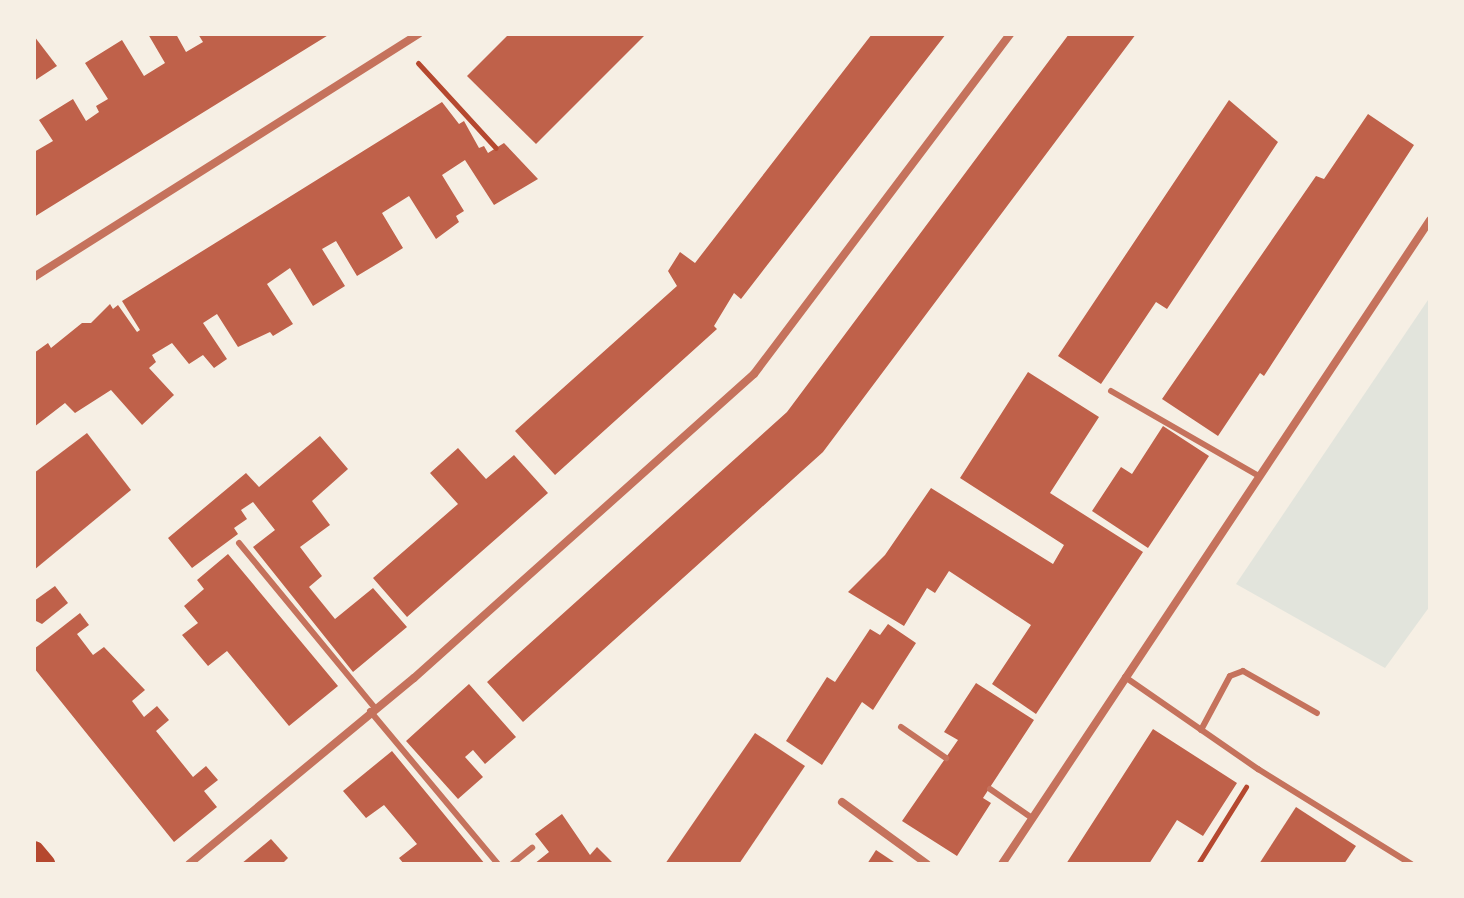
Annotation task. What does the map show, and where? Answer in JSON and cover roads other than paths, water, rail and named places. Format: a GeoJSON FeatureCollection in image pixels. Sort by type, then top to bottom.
{"type":"FeatureCollection","features":[{"type":"Feature","properties":{"kind":"highway"},"geometry":{"type":"LineString","coordinates":[[34,852],[44,864]]}},
{"type":"Feature","properties":{"kind":"street"},"geometry":{"type":"LineString","coordinates":[[34,277],[403,47],[419,34]]}},
{"type":"Feature","properties":{"kind":"street"},"geometry":{"type":"LineString","coordinates":[[189,864],[372,709],[754,374],[1010,34]]}},
{"type":"Feature","properties":{"kind":"street"},"geometry":{"type":"LineString","coordinates":[[1002,864],[1257,475],[1430,220]]}},
{"type":"Feature","properties":{"kind":"street"},"geometry":{"type":"LineString","coordinates":[[842,802],[927,864]]}},
{"type":"Feature","properties":{"kind":"lane"},"geometry":{"type":"LineString","coordinates":[[1111,391],[1257,475]]}},
{"type":"Feature","properties":{"kind":"lane"},"geometry":{"type":"LineString","coordinates":[[239,543],[498,864]]}},
{"type":"Feature","properties":{"kind":"lane"},"geometry":{"type":"LineString","coordinates":[[1201,730],[1230,676],[1243,671],[1317,713]]}},
{"type":"Feature","properties":{"kind":"lane"},"geometry":{"type":"LineString","coordinates":[[1125,677],[1258,769],[1411,864]]}},
{"type":"Feature","properties":{"kind":"lane"},"geometry":{"type":"LineString","coordinates":[[901,727],[946,758]]}},
{"type":"Feature","properties":{"kind":"lane"},"geometry":{"type":"LineString","coordinates":[[990,789],[1032,818]]}},
{"type":"Feature","properties":{"kind":"lane"},"geometry":{"type":"LineString","coordinates":[[512,864],[532,848]]}}]}
